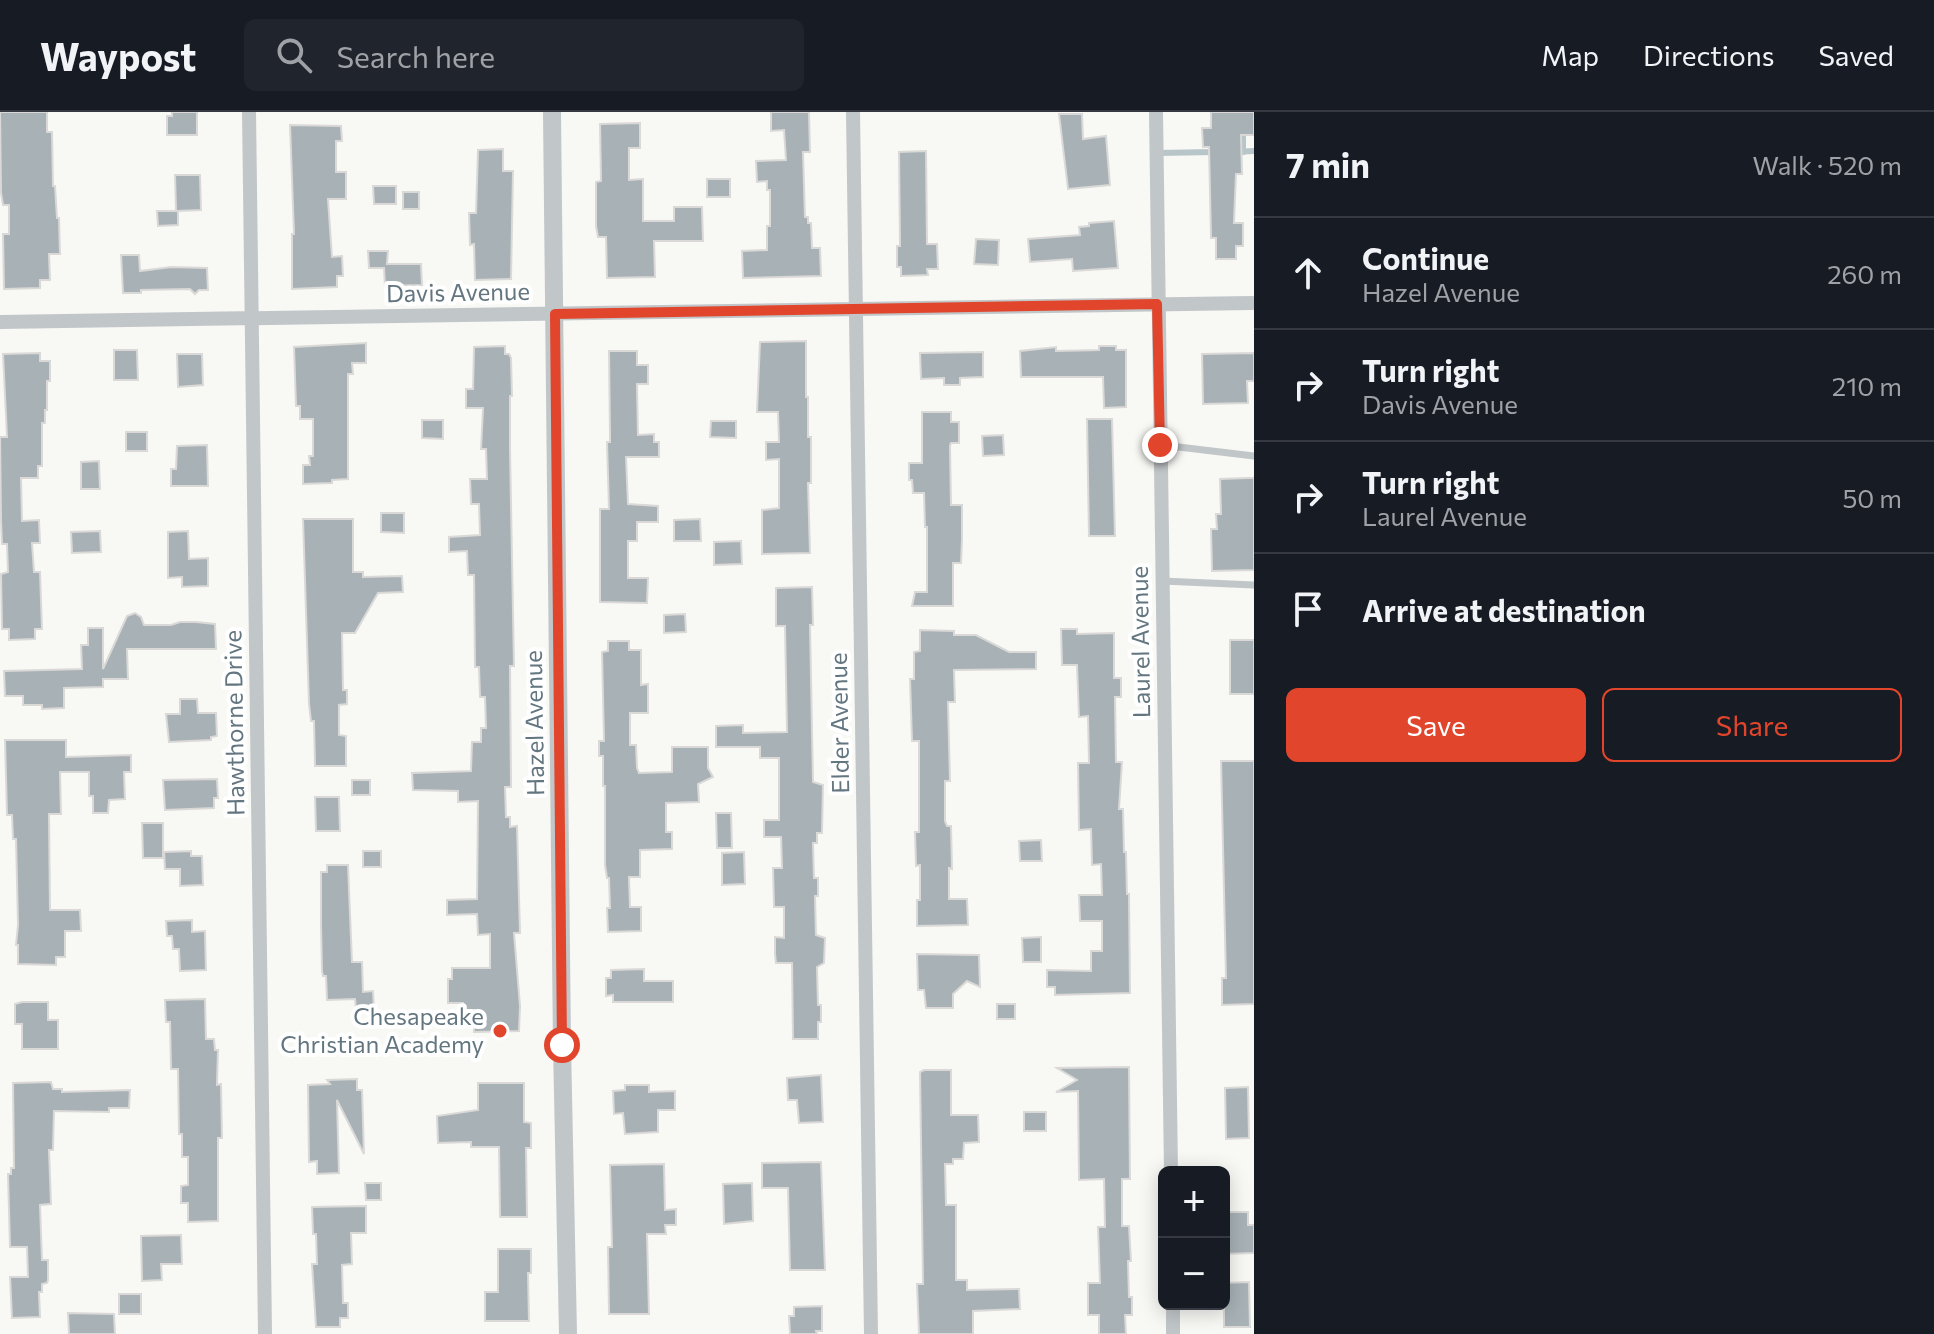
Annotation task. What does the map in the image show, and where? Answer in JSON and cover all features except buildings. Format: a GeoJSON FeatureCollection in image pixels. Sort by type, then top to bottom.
{"type":"FeatureCollection","features":[{"type":"Feature","properties":{"kind":"street","name":"Hawthorne Drive"},"geometry":{"type":"LineString","coordinates":[[249,112],[265,1334]]}},
{"type":"Feature","properties":{"kind":"street","name":"Hazel Avenue"},"geometry":{"type":"LineString","coordinates":[[552,112],[568,1334]]}},
{"type":"Feature","properties":{"kind":"street","name":"Elder Avenue"},"geometry":{"type":"LineString","coordinates":[[853,112],[871,1334]]}},
{"type":"Feature","properties":{"kind":"street","name":"Laurel Avenue"},"geometry":{"type":"LineString","coordinates":[[1156,112],[1171,1166]]}},
{"type":"Feature","properties":{"kind":"street","name":"Davis Avenue"},"geometry":{"type":"LineString","coordinates":[[0,322],[1252,303]]}},
{"type":"Feature","properties":{"kind":"street"},"geometry":{"type":"LineString","coordinates":[[1173,1310],[1173,1334]]}},
{"type":"Feature","properties":{"kind":"lane"},"geometry":{"type":"LineString","coordinates":[[1160,445],[1254,456]]}},
{"type":"Feature","properties":{"kind":"lane"},"geometry":{"type":"LineString","coordinates":[[1162,581],[1254,585]]}},
{"type":"Feature","properties":{"kind":"waterway"},"geometry":{"type":"LineString","coordinates":[[1243,135],[1243,152]]}},
{"type":"Feature","properties":{"kind":"waterway"},"geometry":{"type":"LineString","coordinates":[[1234,152],[1254,151]]}},
{"type":"Feature","properties":{"kind":"waterway"},"geometry":{"type":"LineString","coordinates":[[1158,153],[1214,152]]}},
{"type":"Feature","properties":{"kind":"place","name":"Chesapeake Christian Academy"},"geometry":{"type":"Point","coordinates":[500,1031]}},
{"type":"Feature","properties":{"kind":"route"},"geometry":{"type":"LineString","coordinates":[[562,1045],[555,314],[1157,304],[1160,445]]}}]}
